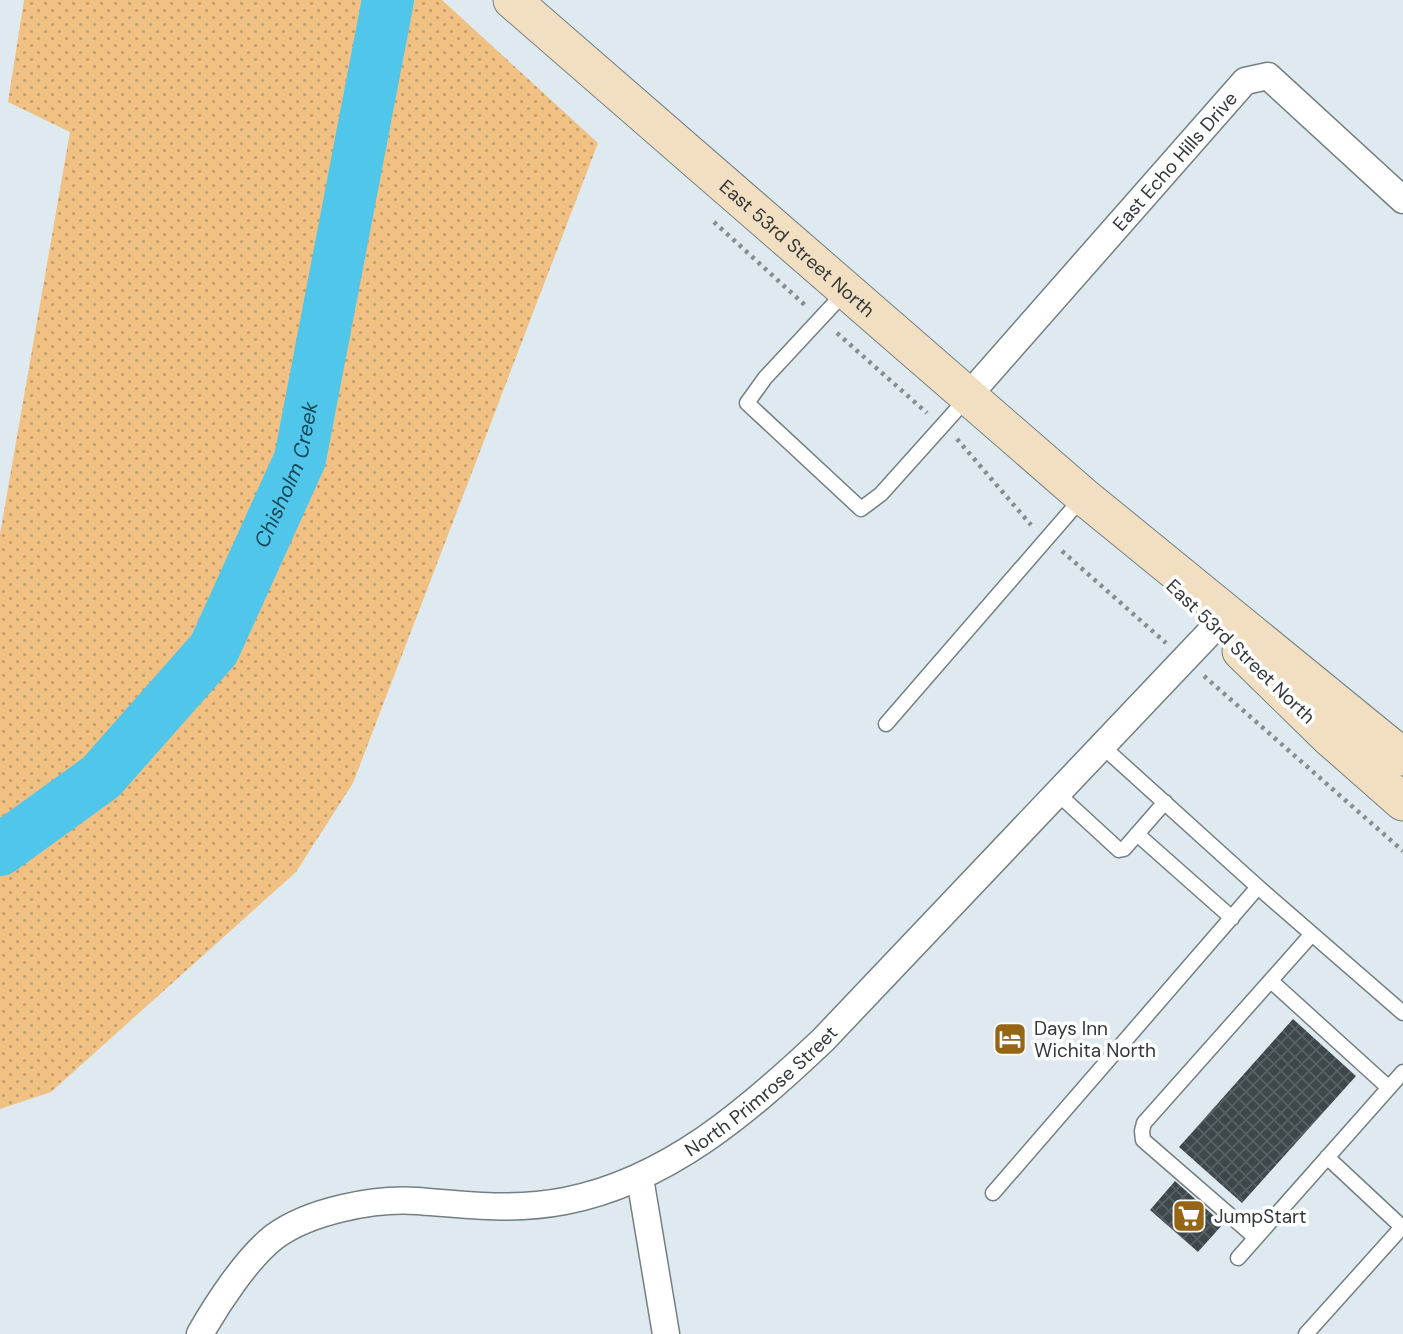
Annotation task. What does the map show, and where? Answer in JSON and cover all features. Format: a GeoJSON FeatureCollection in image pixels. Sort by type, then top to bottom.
{"type":"FeatureCollection","features":[{"type":"Feature","properties":{"kind":"main road","name":"East 53rd Street North"},"geometry":{"type":"LineString","coordinates":[[523,10],[1083,496],[1403,757]]}},
{"type":"Feature","properties":{"kind":"main road","name":"East 53rd Street North"},"geometry":{"type":"LineString","coordinates":[[1083,496],[1329,737],[1403,802]]}},
{"type":"Feature","properties":{"kind":"street","name":"East Echo Hills Drive"},"geometry":{"type":"LineString","coordinates":[[968,396],[1245,81],[1268,76],[1403,200]]}},
{"type":"Feature","properties":{"kind":"street","name":"North Primrose Street"},"geometry":{"type":"LineString","coordinates":[[200,1334],[214,1309],[247,1266],[274,1237],[302,1222],[339,1210],[375,1203],[414,1201],[511,1208],[565,1201],[615,1188],[640,1178],[703,1141],[782,1079],[823,1040],[1216,626]]}},
{"type":"Feature","properties":{"kind":"street"},"geometry":{"type":"LineString","coordinates":[[640,1178],[666,1334]]}},
{"type":"Feature","properties":{"kind":"lane"},"geometry":{"type":"LineString","coordinates":[[846,291],[765,378],[747,403],[861,509],[881,494],[968,396]]}},
{"type":"Feature","properties":{"kind":"lane"},"geometry":{"type":"LineString","coordinates":[[886,724],[1083,496]]}},
{"type":"Feature","properties":{"kind":"lane"},"geometry":{"type":"LineString","coordinates":[[1102,746],[1403,1013]]}},
{"type":"Feature","properties":{"kind":"lane"},"geometry":{"type":"LineString","coordinates":[[1057,793],[1119,850],[1124,849],[1164,802]]}},
{"type":"Feature","properties":{"kind":"lane"},"geometry":{"type":"LineString","coordinates":[[1137,834],[1232,918]]}},
{"type":"Feature","properties":{"kind":"lane"},"geometry":{"type":"LineString","coordinates":[[993,1193],[1258,887]]}},
{"type":"Feature","properties":{"kind":"lane"},"geometry":{"type":"LineString","coordinates":[[1255,1238],[1143,1140],[1142,1131],[1144,1123],[1312,934]]}},
{"type":"Feature","properties":{"kind":"lane"},"geometry":{"type":"LineString","coordinates":[[1271,981],[1389,1088]]}},
{"type":"Feature","properties":{"kind":"lane"},"geometry":{"type":"LineString","coordinates":[[1238,1258],[1403,1072]]}},
{"type":"Feature","properties":{"kind":"lane"},"geometry":{"type":"LineString","coordinates":[[1306,1334],[1403,1227],[1327,1157]]}},
{"type":"Feature","properties":{"kind":"shaded area"},"geometry":{"type":"Polygon","coordinates":[[[24,0],[442,0],[598,143],[353,783],[296,872],[51,1092],[0,1109],[0,534],[70,132],[8,102],[24,0]]]}},
{"type":"Feature","properties":{"kind":"building"},"geometry":{"type":"Polygon","coordinates":[[[1293,1019],[1356,1076],[1242,1203],[1179,1147],[1293,1019]]]}},
{"type":"Feature","properties":{"kind":"building"},"geometry":{"type":"Polygon","coordinates":[[[1175,1181],[1223,1224],[1198,1252],[1150,1210],[1175,1181]]]}},
{"type":"Feature","properties":{"kind":"waterway","name":"Chisholm Creek"},"geometry":{"type":"LineString","coordinates":[[0,850],[101,777],[214,649],[300,459],[388,0]]}},
{"type":"Feature","properties":{"kind":"place","name":"Days Inn Wichita North"},"geometry":{"type":"Point","coordinates":[1010,1039]}},
{"type":"Feature","properties":{"kind":"place","name":"JumpStart"},"geometry":{"type":"Point","coordinates":[1189,1216]}}]}
